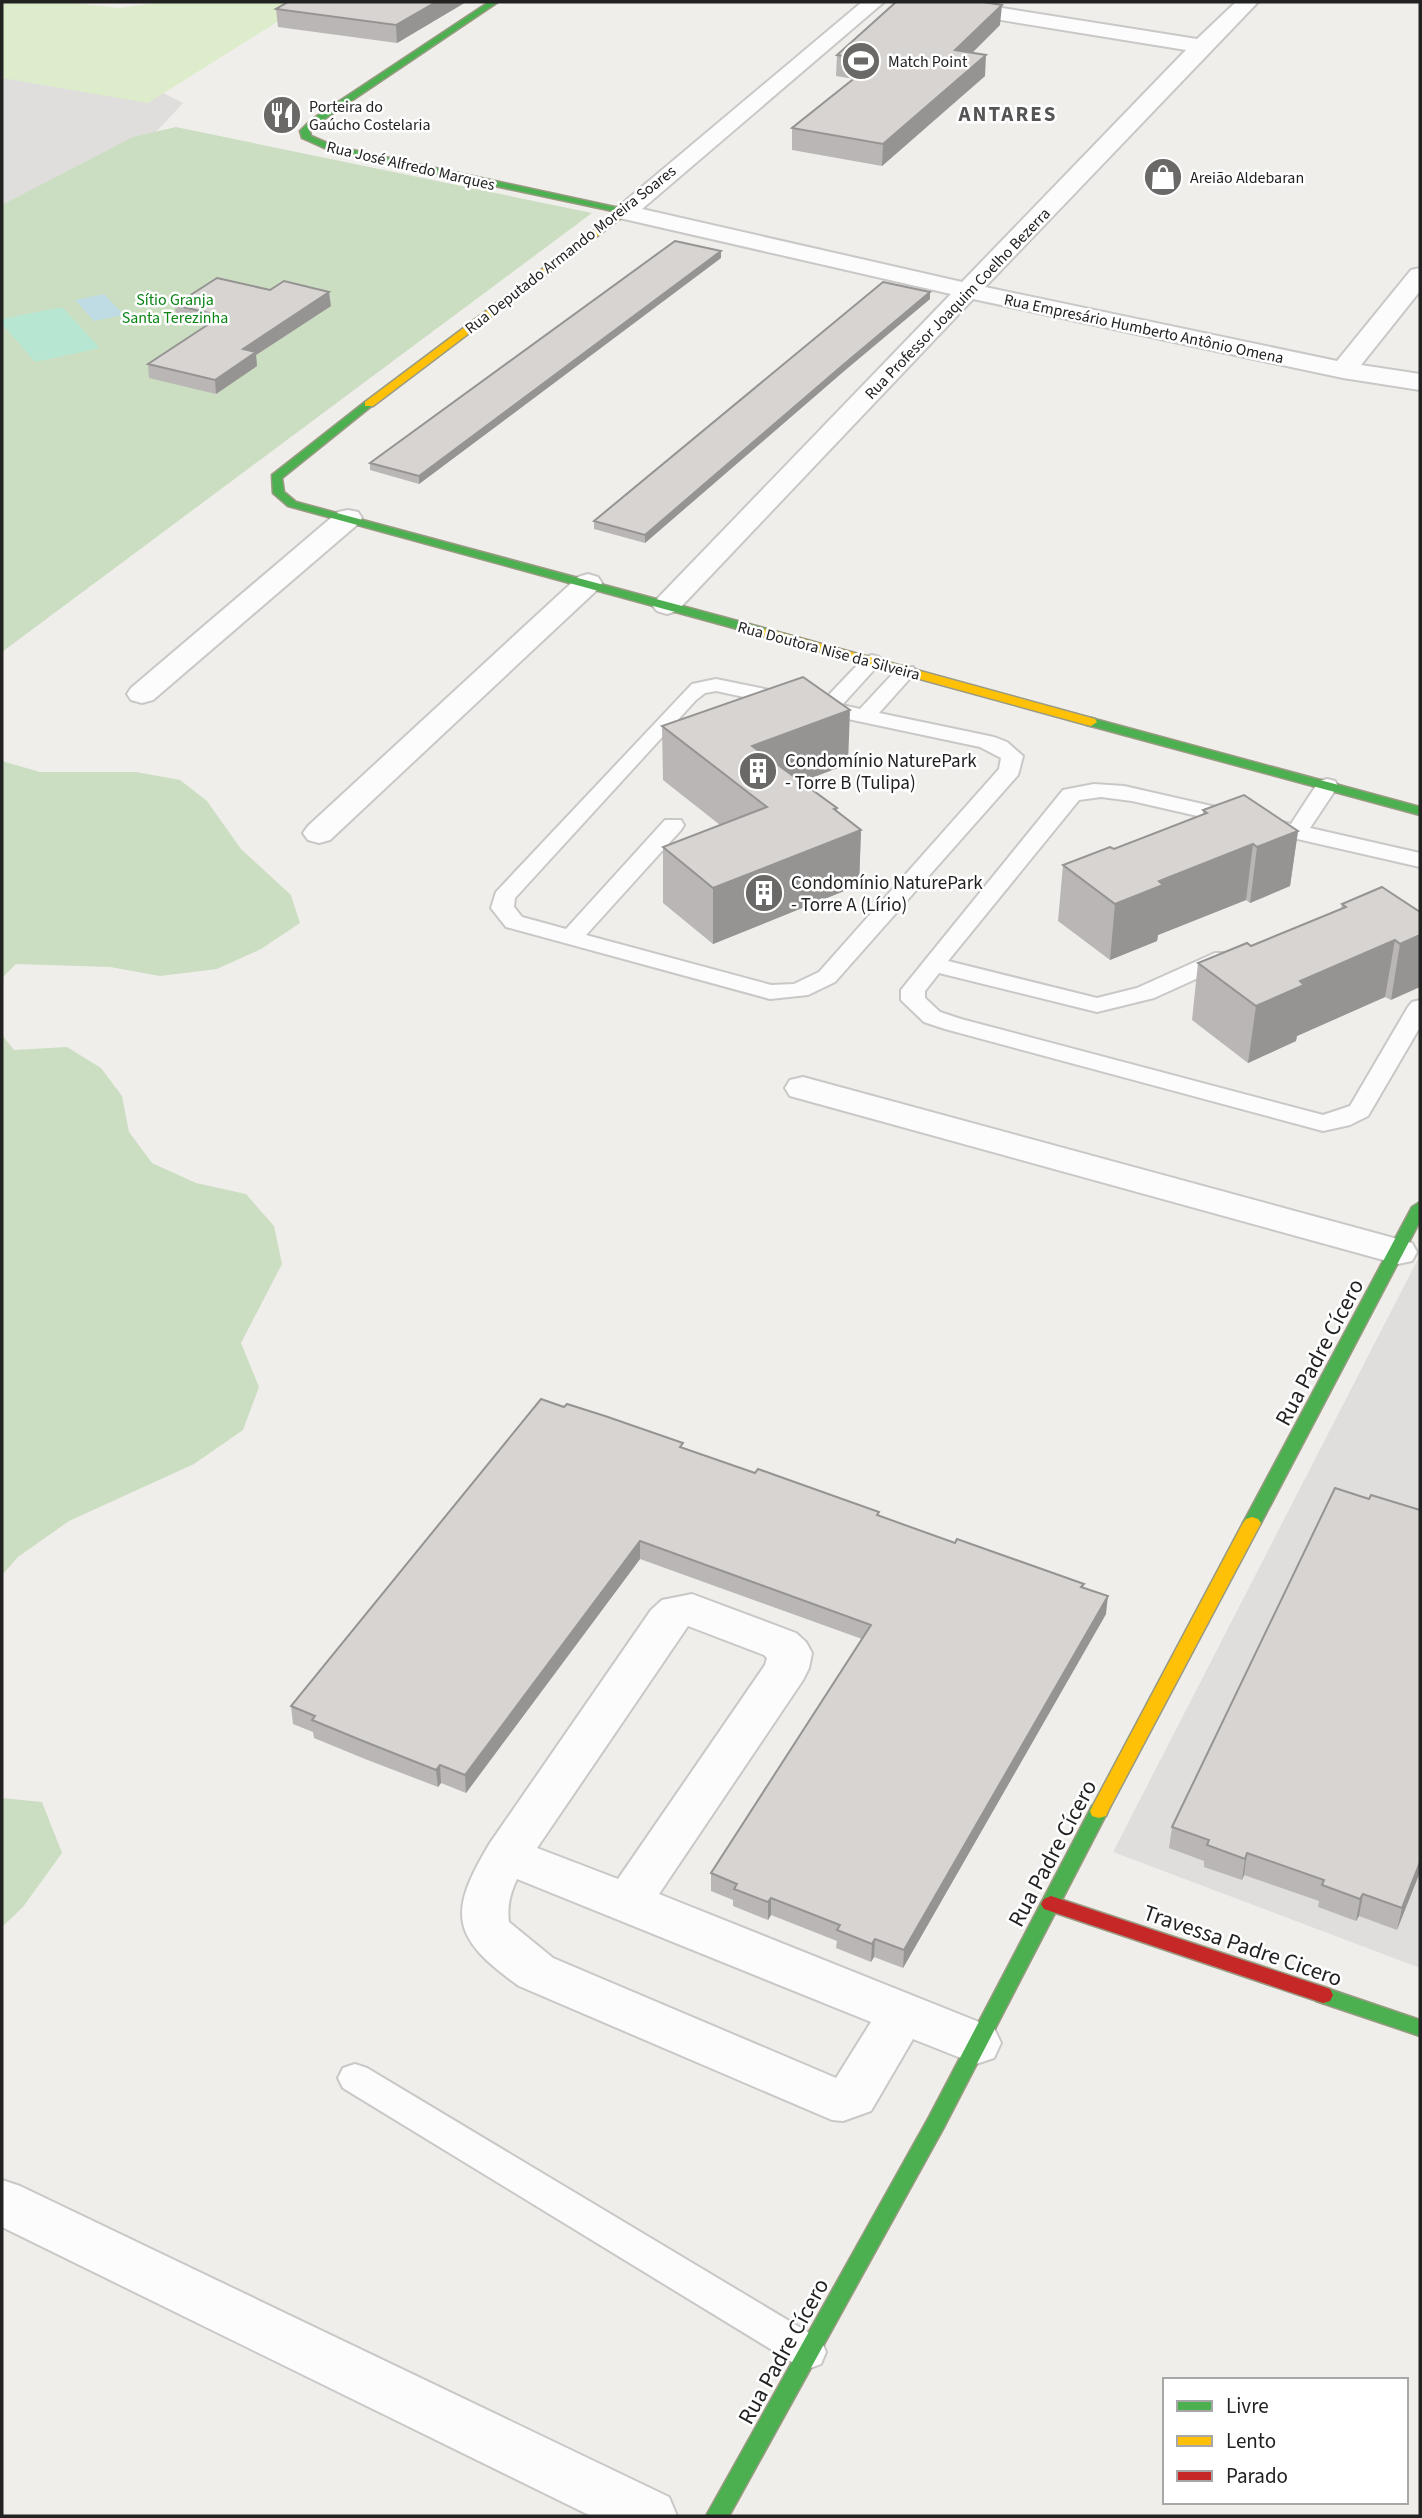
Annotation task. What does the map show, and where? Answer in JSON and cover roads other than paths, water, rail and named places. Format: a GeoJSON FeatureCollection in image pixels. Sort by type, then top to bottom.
{"type":"FeatureCollection","features":[{"type":"Feature","properties":{"kind":"street","name":"Rua José Alfredo Marques"},"geometry":{"type":"LineString","coordinates":[[494,2],[314,122],[305,131],[307,138],[331,148],[624,212]]}},
{"type":"Feature","properties":{"kind":"street","name":"Rua Deputado Armando Moreira Soares"},"geometry":{"type":"LineString","coordinates":[[293,462],[624,212],[874,2]]}},
{"type":"Feature","properties":{"kind":"street"},"geometry":{"type":"LineString","coordinates":[[927,2],[1202,46]]}},
{"type":"Feature","properties":{"kind":"street","name":"Rua Professor Joaquim Coelho Bezerra"},"geometry":{"type":"LineString","coordinates":[[667,606],[1202,46],[1248,2]]}},
{"type":"Feature","properties":{"kind":"street","name":"Rua Empresário Humberto Antônio Omena"},"geometry":{"type":"LineString","coordinates":[[624,212],[969,291],[1343,370],[1420,382]]}},
{"type":"Feature","properties":{"kind":"street"},"geometry":{"type":"LineString","coordinates":[[1343,370],[1420,275]]}},
{"type":"Feature","properties":{"kind":"street","name":"Rua Doutora Nise da Silveira"},"geometry":{"type":"LineString","coordinates":[[293,462],[276,477],[279,493],[292,504],[1420,811]]}},
{"type":"Feature","properties":{"kind":"street"},"geometry":{"type":"LineString","coordinates":[[142,694],[348,518]]}},
{"type":"Feature","properties":{"kind":"street"},"geometry":{"type":"LineString","coordinates":[[319,833],[588,583]]}},
{"type":"Feature","properties":{"kind":"street"},"geometry":{"type":"LineString","coordinates":[[803,1088],[1398,1252]]}},
{"type":"Feature","properties":{"kind":"street","name":"Rua Padre Cícero"},"geometry":{"type":"LineString","coordinates":[[717,2516],[936,2123],[1420,1207]]}},
{"type":"Feature","properties":{"kind":"street"},"geometry":{"type":"LineString","coordinates":[[628,1902],[787,1668],[790,1653],[780,1644],[692,1610],[677,1611],[666,1621],[489,1882],[483,1905],[484,1926],[506,1952],[536,1972],[832,2099],[843,2101],[853,2096],[902,2013]]}},
{"type":"Feature","properties":{"kind":"street"},"geometry":{"type":"LineString","coordinates":[[507,1856],[976,2043]]}},
{"type":"Feature","properties":{"kind":"street","name":"Travessa Padre Cicero"},"geometry":{"type":"LineString","coordinates":[[1051,1904],[1420,2028]]}},
{"type":"Feature","properties":{"kind":"street"},"geometry":{"type":"LineString","coordinates":[[2,2202],[649,2516]]}},
{"type":"Feature","properties":{"kind":"lane"},"geometry":{"type":"LineString","coordinates":[[828,708],[872,662]]}},
{"type":"Feature","properties":{"kind":"lane"},"geometry":{"type":"LineString","coordinates":[[865,716],[906,671]]}},
{"type":"Feature","properties":{"kind":"lane"},"geometry":{"type":"LineString","coordinates":[[716,685],[865,716],[999,747],[1012,757],[1010,770],[827,977],[810,989],[792,994],[770,992],[514,922],[502,908],[505,897],[699,688],[716,685]]}},
{"type":"Feature","properties":{"kind":"lane"},"geometry":{"type":"LineString","coordinates":[[1297,831],[1327,786]]}},
{"type":"Feature","properties":{"kind":"lane"},"geometry":{"type":"LineString","coordinates":[[1420,860],[1106,789],[1086,790],[1071,795],[913,990],[913,1000],[932,1017],[1323,1123],[1341,1120],[1359,1111],[1420,1007]]}},
{"type":"Feature","properties":{"kind":"lane"},"geometry":{"type":"LineString","coordinates":[[570,939],[673,825]]}},
{"type":"Feature","properties":{"kind":"lane"},"geometry":{"type":"LineString","coordinates":[[934,965],[1097,1004],[1113,1003],[1137,996],[1223,958]]}},
{"type":"Feature","properties":{"kind":"lane"},"geometry":{"type":"LineString","coordinates":[[355,2078],[808,2352]]}},
{"type":"Feature","properties":{"kind":"water"},"geometry":{"type":"Polygon","coordinates":[[[104,294],[124,315],[94,321],[75,300],[104,294]]]}},
{"type":"Feature","properties":{"kind":"place","name":"Match Point"},"geometry":{"type":"Point","coordinates":[861,61]}},
{"type":"Feature","properties":{"kind":"place","name":"Porteira do Gaúcho Costelaria"},"geometry":{"type":"Point","coordinates":[282,115]}},
{"type":"Feature","properties":{"kind":"place","name":"Areião Aldebaran"},"geometry":{"type":"Point","coordinates":[1163,177]}},
{"type":"Feature","properties":{"kind":"place","name":"Condomínio NaturePark - Torre B (Tulipa)"},"geometry":{"type":"Point","coordinates":[758,771]}},
{"type":"Feature","properties":{"kind":"place","name":"Condomínio NaturePark - Torre A (Lírio)"},"geometry":{"type":"Point","coordinates":[764,893]}},
{"type":"Feature","properties":{"kind":"district","name":"ANTARES"},"geometry":{"type":"Point","coordinates":[1008,114]}},
{"type":"Feature","properties":{"kind":"park label","name":"Sítio Granja Santa Terezinha"},"geometry":{"type":"Point","coordinates":[175,308]}}]}
